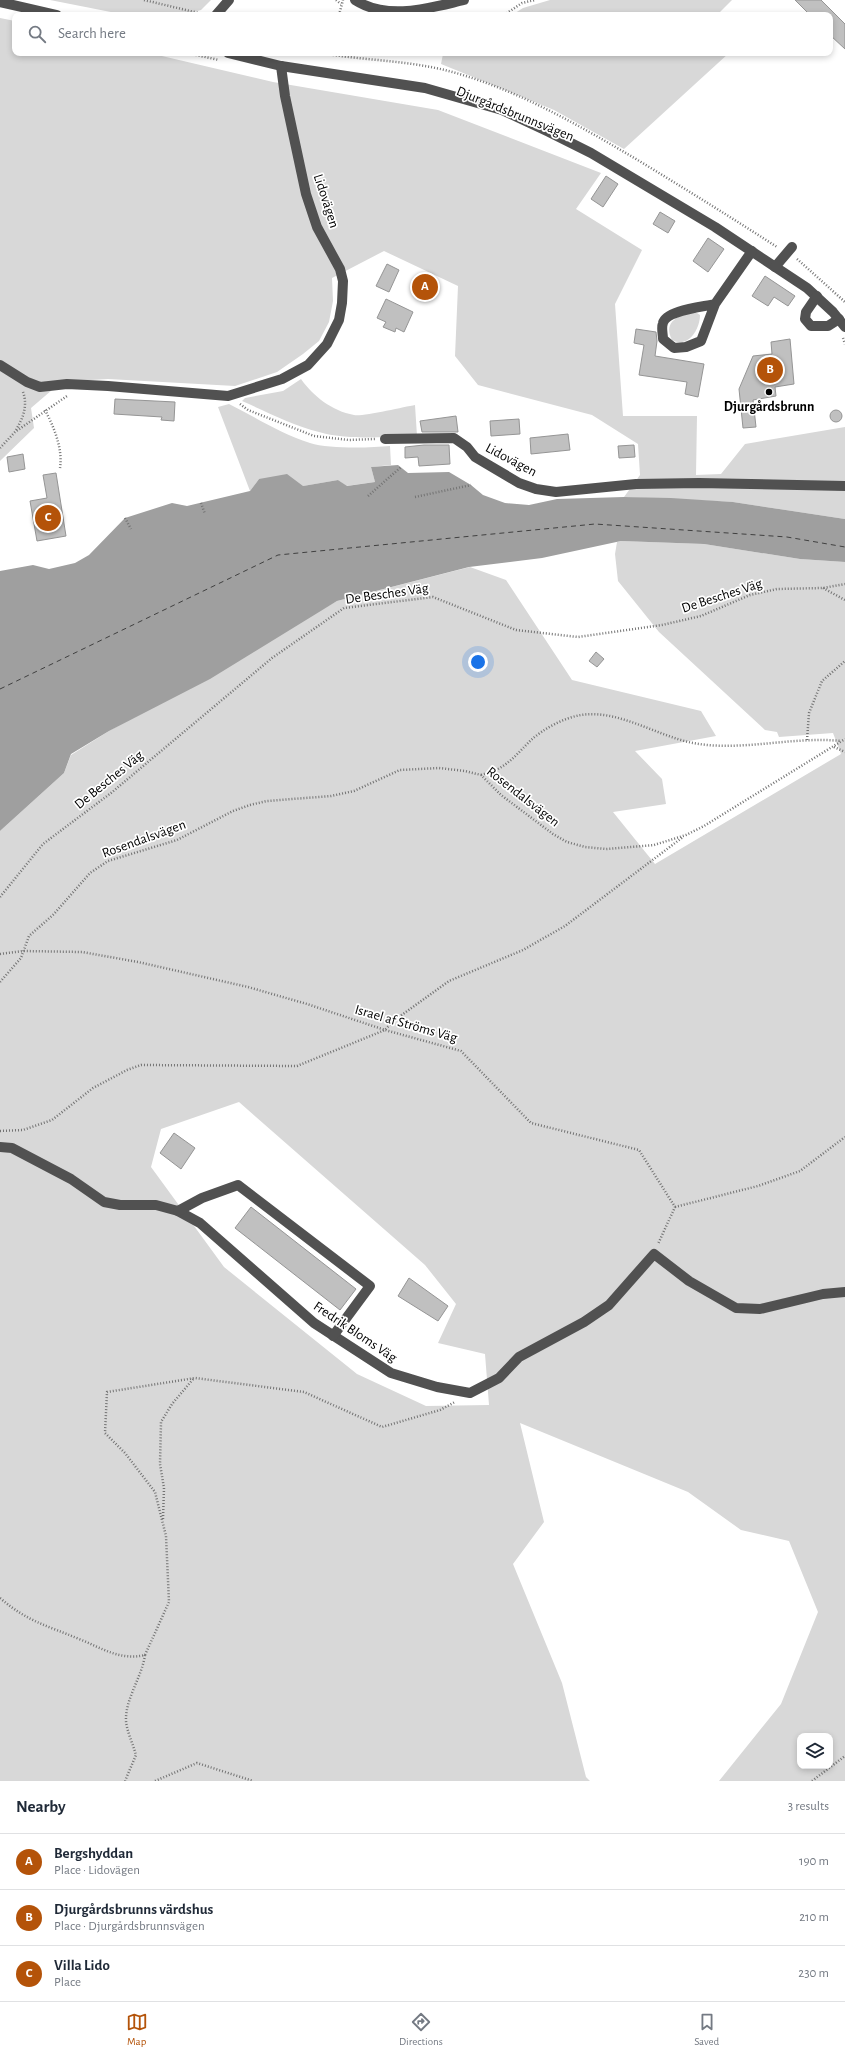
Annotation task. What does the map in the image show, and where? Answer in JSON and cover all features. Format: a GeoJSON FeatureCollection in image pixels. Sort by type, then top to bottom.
{"type":"FeatureCollection","features":[{"type":"Feature","properties":{"kind":"street"},"geometry":{"type":"LineString","coordinates":[[219,12],[229,0]]}},
{"type":"Feature","properties":{"kind":"street"},"geometry":{"type":"LineString","coordinates":[[355,0],[365,6],[400,12],[464,0]]}},
{"type":"Feature","properties":{"kind":"street"},"geometry":{"type":"LineString","coordinates":[[0,2],[44,12]]}},
{"type":"Feature","properties":{"kind":"street","name":"Djurgårdsbrunnsvägen"},"geometry":{"type":"LineString","coordinates":[[226,57],[425,88],[502,110],[591,154],[671,200],[752,251],[817,296],[839,323]]}},
{"type":"Feature","properties":{"kind":"street","name":"Lidovägen"},"geometry":{"type":"LineString","coordinates":[[0,365],[27,382],[40,387],[67,384],[228,396],[282,379],[308,365],[327,344],[339,320],[342,303],[343,281],[340,269],[317,227],[306,194],[285,96],[281,66]]}},
{"type":"Feature","properties":{"kind":"street"},"geometry":{"type":"LineString","coordinates":[[775,267],[792,247]]}},
{"type":"Feature","properties":{"kind":"street"},"geometry":{"type":"LineString","coordinates":[[715,304],[675,312],[666,317],[662,324],[663,339],[674,348],[686,347],[701,341],[715,304],[752,251]]}},
{"type":"Feature","properties":{"kind":"street"},"geometry":{"type":"LineString","coordinates":[[817,296],[806,312],[805,319],[811,326],[821,327],[839,323]]}},
{"type":"Feature","properties":{"kind":"street","name":"Lidovägen"},"geometry":{"type":"LineString","coordinates":[[385,439],[454,438],[467,447],[476,458],[519,483],[536,489],[556,492],[636,484],[699,483],[845,486]]}},
{"type":"Feature","properties":{"kind":"street","name":"Fredrik Bloms Väg"},"geometry":{"type":"LineString","coordinates":[[0,1147],[12,1148],[72,1179],[104,1202],[120,1205],[156,1206],[178,1211],[200,1223],[314,1323],[391,1373],[437,1387],[470,1393]]}},
{"type":"Feature","properties":{"kind":"street"},"geometry":{"type":"LineString","coordinates":[[178,1211],[202,1198],[238,1185],[370,1286],[333,1336]]}},
{"type":"Feature","properties":{"kind":"street"},"geometry":{"type":"LineString","coordinates":[[470,1393],[499,1378],[520,1357],[584,1322],[609,1305],[654,1254],[689,1281],[736,1308],[760,1309],[823,1294],[845,1292]]}},
{"type":"Feature","properties":{"kind":"path"},"geometry":{"type":"LineString","coordinates":[[144,0],[194,12]]}},
{"type":"Feature","properties":{"kind":"path"},"geometry":{"type":"LineString","coordinates":[[336,0],[340,4]]}},
{"type":"Feature","properties":{"kind":"path"},"geometry":{"type":"LineString","coordinates":[[339,12],[340,4],[343,0]]}},
{"type":"Feature","properties":{"kind":"path"},"geometry":{"type":"LineString","coordinates":[[508,12],[522,3],[535,0]]}},
{"type":"Feature","properties":{"kind":"path"},"geometry":{"type":"LineString","coordinates":[[839,323],[845,344]]}},
{"type":"Feature","properties":{"kind":"path"},"geometry":{"type":"LineString","coordinates":[[15,432],[24,417],[26,399],[22,388]]}},
{"type":"Feature","properties":{"kind":"path"},"geometry":{"type":"LineString","coordinates":[[0,448],[15,432],[68,396]]}},
{"type":"Feature","properties":{"kind":"path"},"geometry":{"type":"LineString","coordinates":[[228,396],[248,410],[314,436],[349,440],[385,439]]}},
{"type":"Feature","properties":{"kind":"path"},"geometry":{"type":"LineString","coordinates":[[46,410],[50,418],[62,457],[60,468]]}},
{"type":"Feature","properties":{"kind":"path"},"geometry":{"type":"LineString","coordinates":[[368,496],[401,467]]}},
{"type":"Feature","properties":{"kind":"path"},"geometry":{"type":"LineString","coordinates":[[415,497],[471,484]]}},
{"type":"Feature","properties":{"kind":"path"},"geometry":{"type":"LineString","coordinates":[[201,503],[205,514]]}},
{"type":"Feature","properties":{"kind":"path"},"geometry":{"type":"LineString","coordinates":[[125,518],[131,529]]}},
{"type":"Feature","properties":{"kind":"path","name":"De Besches Väg"},"geometry":{"type":"LineString","coordinates":[[0,897],[43,844],[111,793],[272,658],[344,608],[433,596],[516,630],[578,637],[662,625],[701,616],[750,595],[777,589],[823,588],[845,584]]}},
{"type":"Feature","properties":{"kind":"path"},"geometry":{"type":"LineString","coordinates":[[823,588],[845,600]]}},
{"type":"Feature","properties":{"kind":"path"},"geometry":{"type":"LineString","coordinates":[[806,740],[809,713],[822,681],[845,661]]}},
{"type":"Feature","properties":{"kind":"path"},"geometry":{"type":"LineString","coordinates":[[481,775],[498,769],[514,758],[540,732],[565,720],[581,715],[598,715],[626,721],[691,742],[716,746],[822,739],[843,740]]}},
{"type":"Feature","properties":{"kind":"path","name":"Rosendalsvägen"},"geometry":{"type":"LineString","coordinates":[[0,982],[21,958],[30,936],[54,914],[90,873],[108,861],[177,840],[233,811],[267,801],[331,796],[354,791],[400,770],[439,768],[465,771],[481,775],[500,795],[553,834],[567,842],[606,849],[654,845],[686,835],[704,826],[834,747],[843,740]]}},
{"type":"Feature","properties":{"kind":"path"},"geometry":{"type":"LineString","coordinates":[[834,747],[845,752]]}},
{"type":"Feature","properties":{"kind":"path"},"geometry":{"type":"LineString","coordinates":[[0,1131],[24,1130],[52,1120],[92,1088],[127,1070],[141,1065],[297,1066],[385,1030],[392,1022],[449,981],[523,950],[565,926],[686,835]]}},
{"type":"Feature","properties":{"kind":"path"},"geometry":{"type":"LineString","coordinates":[[0,954],[23,951]]}},
{"type":"Feature","properties":{"kind":"path","name":"Israel af Ströms Väg"},"geometry":{"type":"LineString","coordinates":[[23,951],[82,952],[138,962],[248,987],[307,1004],[385,1030],[461,1051],[531,1123],[639,1150],[675,1207]]}},
{"type":"Feature","properties":{"kind":"path"},"geometry":{"type":"LineString","coordinates":[[654,1254],[675,1207],[758,1186],[800,1171],[845,1137]]}},
{"type":"Feature","properties":{"kind":"path"},"geometry":{"type":"LineString","coordinates":[[163,1525],[164,1488],[160,1464],[161,1422],[172,1404],[195,1378]]}},
{"type":"Feature","properties":{"kind":"path"},"geometry":{"type":"LineString","coordinates":[[125,1781],[136,1755],[126,1721],[130,1699],[143,1668],[146,1655],[169,1602],[166,1536],[155,1492],[125,1453],[105,1433],[107,1392],[195,1378],[304,1392],[382,1427],[440,1410],[470,1393]]}},
{"type":"Feature","properties":{"kind":"path"},"geometry":{"type":"LineString","coordinates":[[0,1598],[12,1608],[34,1622],[109,1652],[132,1658],[146,1655]]}},
{"type":"Feature","properties":{"kind":"path"},"geometry":{"type":"LineString","coordinates":[[812,1781],[845,1756]]}},
{"type":"Feature","properties":{"kind":"path"},"geometry":{"type":"LineString","coordinates":[[155,1781],[197,1763],[253,1781]]}},
{"type":"Feature","properties":{"kind":"shaded area"},"geometry":{"type":"Polygon","coordinates":[[[50,0],[211,0],[201,10],[193,12],[111,12],[50,0]]]}},
{"type":"Feature","properties":{"kind":"shaded area"},"geometry":{"type":"Polygon","coordinates":[[[550,0],[732,0],[720,12],[517,12],[523,8],[550,0]]]}},
{"type":"Feature","properties":{"kind":"shaded area"},"geometry":{"type":"Polygon","coordinates":[[[0,18],[12,20],[12,56],[162,56],[273,82],[438,110],[601,173],[576,209],[642,250],[615,304],[623,416],[697,416],[696,475],[721,474],[745,444],[845,427],[845,519],[733,502],[624,497],[640,475],[638,444],[592,415],[478,385],[455,356],[458,286],[384,251],[332,278],[333,301],[329,322],[319,341],[277,372],[235,386],[108,379],[73,381],[59,384],[31,408],[34,428],[0,461],[0,18]]]}},
{"type":"Feature","properties":{"kind":"shaded area"},"geometry":{"type":"Polygon","coordinates":[[[443,56],[726,56],[624,149],[554,110],[441,64],[443,56]]]}},
{"type":"Feature","properties":{"kind":"shaded area"},"geometry":{"type":"Polygon","coordinates":[[[694,311],[700,315],[698,326],[692,336],[683,342],[672,340],[669,328],[674,320],[694,311]]]}},
{"type":"Feature","properties":{"kind":"shaded area"},"geometry":{"type":"Polygon","coordinates":[[[301,379],[317,397],[324,402],[338,410],[354,415],[415,405],[417,436],[355,437],[331,435],[299,426],[242,401],[245,398],[283,391],[301,379]]]}},
{"type":"Feature","properties":{"kind":"shaded area"},"geometry":{"type":"Polygon","coordinates":[[[229,404],[278,430],[310,443],[360,448],[390,446],[391,465],[371,467],[375,482],[346,486],[338,480],[303,486],[259,479],[250,491],[218,407],[229,404]]]}},
{"type":"Feature","properties":{"kind":"shaded area"},"geometry":{"type":"Polygon","coordinates":[[[398,465],[408,473],[449,472],[471,485],[483,495],[505,503],[529,505],[557,499],[624,497],[671,498],[733,502],[845,519],[845,562],[800,559],[704,544],[621,541],[542,558],[469,567],[337,601],[210,679],[109,731],[71,754],[64,773],[0,831],[0,571],[33,565],[49,569],[75,563],[89,555],[125,518],[172,503],[187,506],[250,491],[259,479],[287,474],[303,486],[338,480],[347,486],[375,482],[371,467],[398,465]]]}},
{"type":"Feature","properties":{"kind":"shaded area"},"geometry":{"type":"Polygon","coordinates":[[[621,541],[704,544],[800,559],[845,562],[845,1781],[719,1781],[781,1704],[818,1612],[789,1541],[741,1530],[688,1492],[520,1423],[544,1522],[513,1564],[562,1683],[586,1777],[590,1781],[0,1781],[0,831],[64,773],[71,755],[109,731],[337,601],[470,567],[506,580],[572,680],[701,711],[716,736],[635,751],[662,779],[666,804],[613,812],[655,864],[841,754],[833,733],[779,737],[777,732],[765,730],[659,632],[618,581],[615,554],[617,542],[621,541]],[[239,1102],[161,1129],[151,1167],[224,1267],[357,1374],[426,1406],[489,1405],[485,1354],[438,1343],[456,1304],[425,1265],[239,1102]]]}},
{"type":"Feature","properties":{"kind":"building"},"geometry":{"type":"Polygon","coordinates":[[[795,0],[821,0],[833,12],[807,12],[795,0]]]}},
{"type":"Feature","properties":{"kind":"building"},"geometry":{"type":"Polygon","coordinates":[[[833,12],[845,24],[845,49],[833,38],[833,12]]]}},
{"type":"Feature","properties":{"kind":"building"},"geometry":{"type":"Polygon","coordinates":[[[606,176],[618,184],[603,207],[591,199],[606,176]]]}},
{"type":"Feature","properties":{"kind":"building"},"geometry":{"type":"Polygon","coordinates":[[[660,212],[675,221],[668,233],[653,224],[660,212]]]}},
{"type":"Feature","properties":{"kind":"building"},"geometry":{"type":"Polygon","coordinates":[[[708,238],[724,249],[708,272],[693,261],[708,238]]]}},
{"type":"Feature","properties":{"kind":"building"},"geometry":{"type":"Polygon","coordinates":[[[387,264],[399,270],[389,292],[376,286],[387,264]]]}},
{"type":"Feature","properties":{"kind":"building"},"geometry":{"type":"Polygon","coordinates":[[[765,276],[795,296],[788,306],[774,297],[768,306],[752,296],[765,276]]]}},
{"type":"Feature","properties":{"kind":"building"},"geometry":{"type":"Polygon","coordinates":[[[386,299],[413,312],[404,332],[396,328],[395,332],[383,327],[386,322],[377,318],[386,299]]]}},
{"type":"Feature","properties":{"kind":"building"},"geometry":{"type":"Polygon","coordinates":[[[636,329],[656,332],[657,341],[655,356],[704,364],[698,397],[685,394],[687,382],[639,375],[644,345],[634,343],[636,329]]]}},
{"type":"Feature","properties":{"kind":"building"},"geometry":{"type":"Polygon","coordinates":[[[790,339],[794,384],[775,387],[776,396],[753,400],[756,427],[743,428],[739,389],[753,356],[772,354],[771,342],[790,339]]]}},
{"type":"Feature","properties":{"kind":"building"},"geometry":{"type":"Polygon","coordinates":[[[115,399],[175,402],[174,421],[161,420],[162,417],[114,414],[115,399]]]}},
{"type":"Feature","properties":{"kind":"building"},"geometry":{"type":"Polygon","coordinates":[[[836,410],[840,412],[842,416],[840,420],[836,422],[832,420],[830,416],[832,412],[836,410]]]}},
{"type":"Feature","properties":{"kind":"building"},"geometry":{"type":"Polygon","coordinates":[[[456,416],[458,432],[422,432],[420,421],[456,416]]]}},
{"type":"Feature","properties":{"kind":"building"},"geometry":{"type":"Polygon","coordinates":[[[519,419],[520,434],[491,436],[490,421],[519,419]]]}},
{"type":"Feature","properties":{"kind":"building"},"geometry":{"type":"Polygon","coordinates":[[[568,434],[570,450],[531,454],[530,438],[568,434]]]}},
{"type":"Feature","properties":{"kind":"building"},"geometry":{"type":"Polygon","coordinates":[[[449,445],[450,464],[419,466],[418,457],[405,458],[405,447],[449,445]]]}},
{"type":"Feature","properties":{"kind":"building"},"geometry":{"type":"Polygon","coordinates":[[[634,445],[635,457],[619,458],[618,446],[634,445]]]}},
{"type":"Feature","properties":{"kind":"building"},"geometry":{"type":"Polygon","coordinates":[[[23,454],[25,469],[9,472],[7,457],[23,454]]]}},
{"type":"Feature","properties":{"kind":"building"},"geometry":{"type":"Polygon","coordinates":[[[56,473],[66,536],[37,541],[30,501],[47,498],[43,475],[56,473]]]}},
{"type":"Feature","properties":{"kind":"building"},"geometry":{"type":"Polygon","coordinates":[[[596,652],[604,659],[597,667],[589,661],[596,652]]]}},
{"type":"Feature","properties":{"kind":"building"},"geometry":{"type":"Polygon","coordinates":[[[174,1133],[195,1148],[181,1169],[160,1153],[174,1133]]]}},
{"type":"Feature","properties":{"kind":"building"},"geometry":{"type":"Polygon","coordinates":[[[251,1207],[356,1289],[340,1310],[235,1228],[251,1207]]]}},
{"type":"Feature","properties":{"kind":"building"},"geometry":{"type":"Polygon","coordinates":[[[409,1278],[448,1306],[438,1321],[398,1296],[409,1278]]]}},
{"type":"Feature","properties":{"kind":"ferry route"},"geometry":{"type":"LineString","coordinates":[[0,689],[278,555],[595,524],[787,537],[845,547]]}},
{"type":"Feature","properties":{"kind":"place","name":"Bergshyddan"},"geometry":{"type":"Point","coordinates":[425,287]}},
{"type":"Feature","properties":{"kind":"place","name":"Djurgårdsbrunns värdshus"},"geometry":{"type":"Point","coordinates":[770,370]}},
{"type":"Feature","properties":{"kind":"place","name":"Djurgårdsbrunn"},"geometry":{"type":"Point","coordinates":[769,392]}},
{"type":"Feature","properties":{"kind":"place","name":"Villa Lido"},"geometry":{"type":"Point","coordinates":[48,518]}}]}
